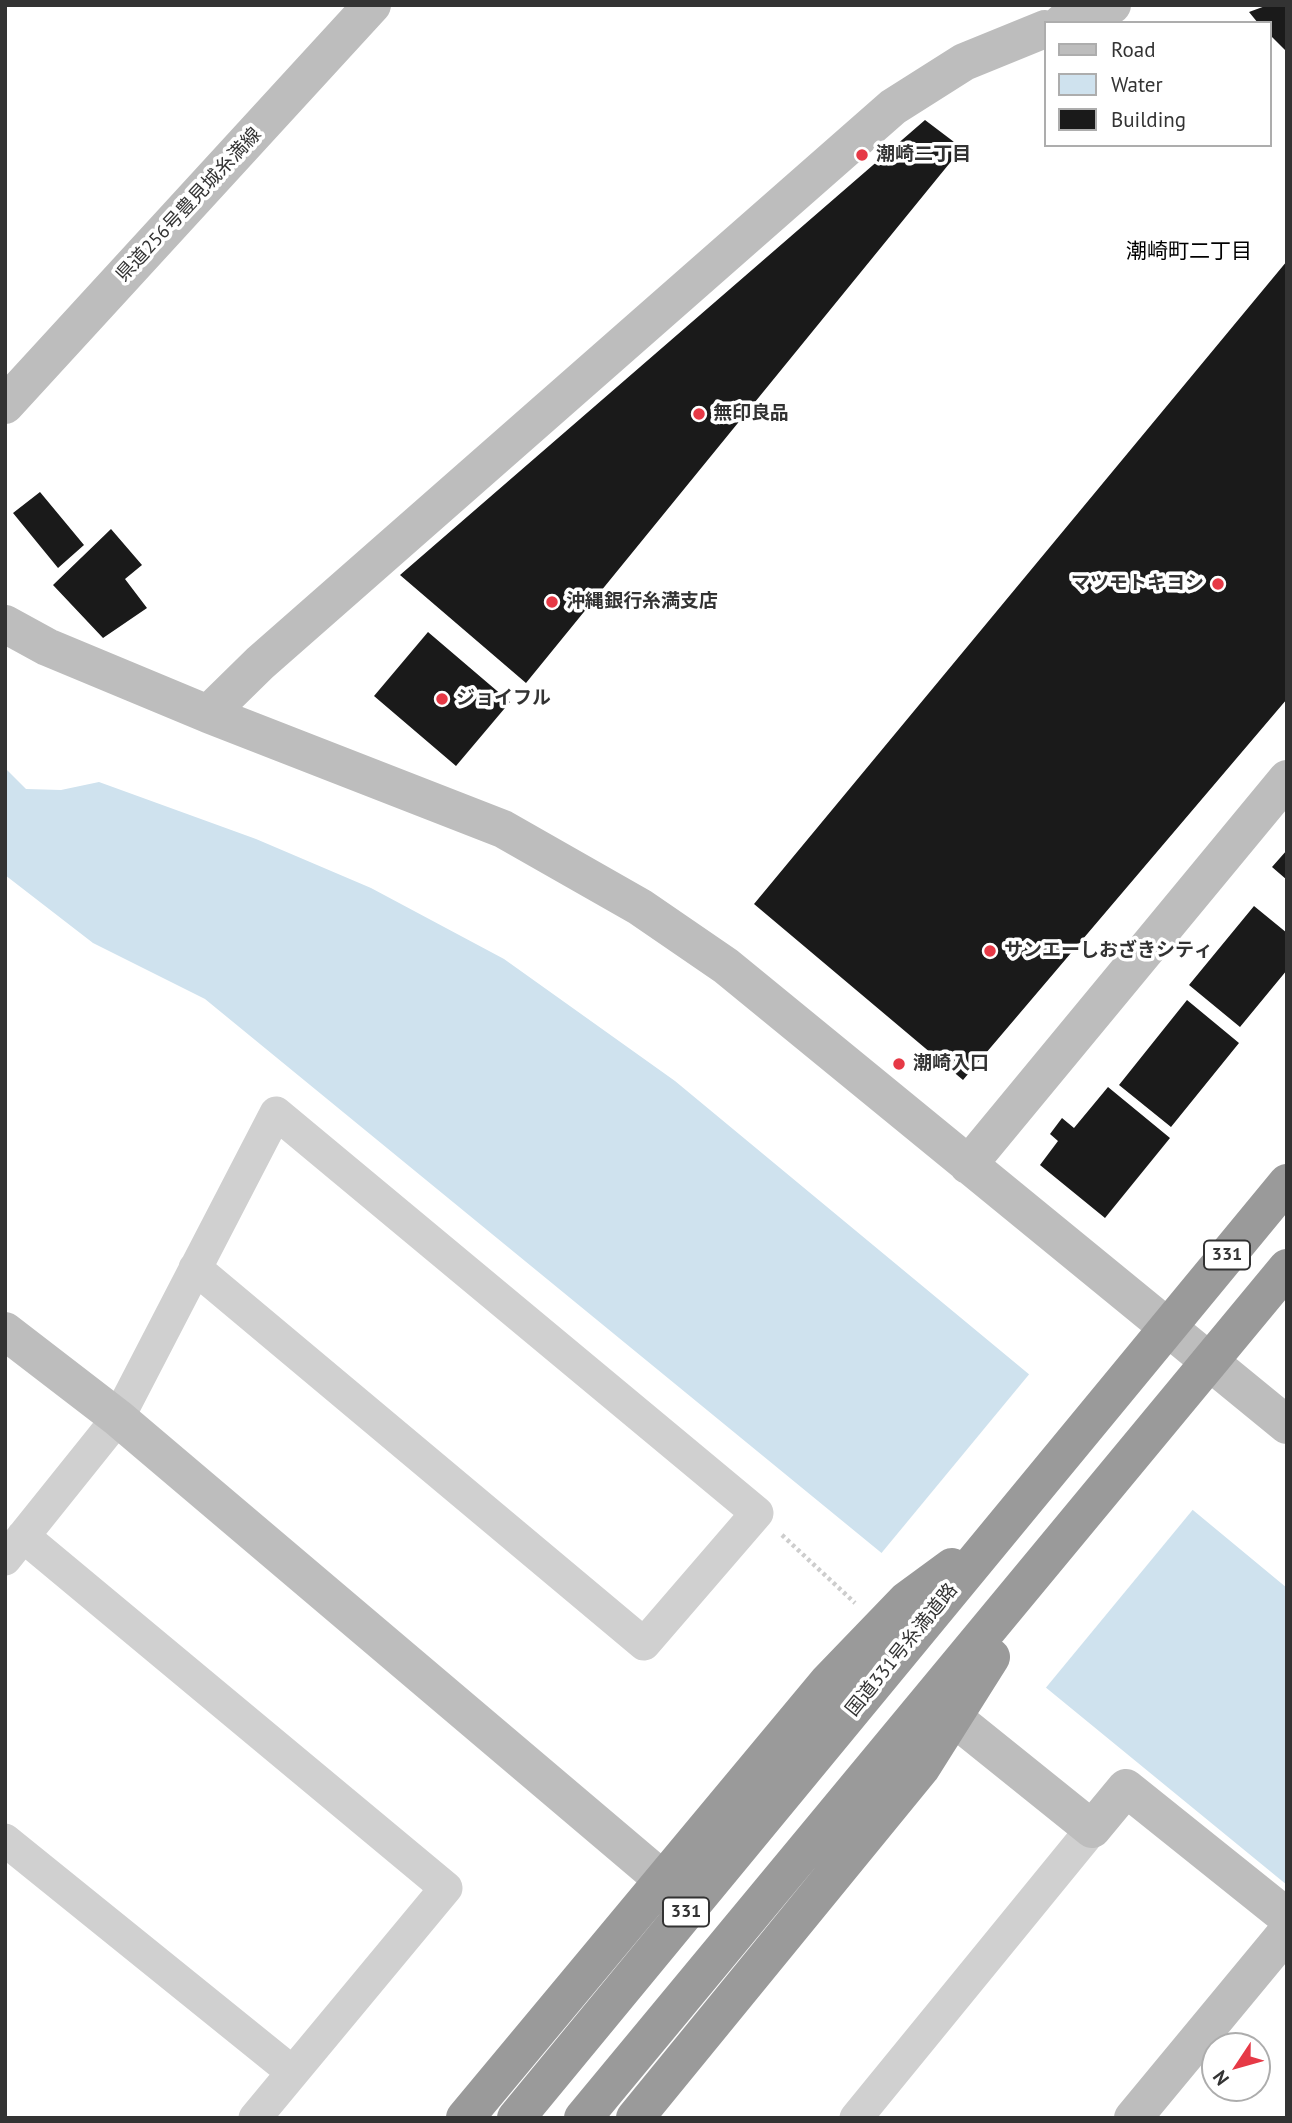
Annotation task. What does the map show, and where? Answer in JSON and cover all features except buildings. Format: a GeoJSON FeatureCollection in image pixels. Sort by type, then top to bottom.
{"type":"FeatureCollection","features":[{"type":"Feature","properties":{"kind":"highway","name":"国道331号糸満道路"},"geometry":{"type":"LineString","coordinates":[[516,2118],[855,1707],[917,1610],[998,1533],[1108,1396],[1287,1182]]}},
{"type":"Feature","properties":{"kind":"highway","name":"331"},"geometry":{"type":"LineString","coordinates":[[583,2118],[896,1739],[979,1659],[1044,1564],[1287,1268]]}},
{"type":"Feature","properties":{"kind":"highway"},"geometry":{"type":"LineString","coordinates":[[465,2118],[828,1682],[917,1610]]}},
{"type":"Feature","properties":{"kind":"highway"},"geometry":{"type":"LineString","coordinates":[[635,2118],[921,1768],[954,1718],[979,1659]]}},
{"type":"Feature","properties":{"kind":"street","name":"県道256号豊見城糸満線"},"geometry":{"type":"LineString","coordinates":[[5,405],[372,5]]}},
{"type":"Feature","properties":{"kind":"street"},"geometry":{"type":"LineString","coordinates":[[1068,21],[1112,5]]}},
{"type":"Feature","properties":{"kind":"street"},"geometry":{"type":"LineString","coordinates":[[208,714],[260,663],[893,107],[964,62],[1044,29]]}},
{"type":"Feature","properties":{"kind":"street"},"geometry":{"type":"LineString","coordinates":[[5,624],[47,647],[208,714],[503,830],[640,908],[726,966],[1287,1425]]}},
{"type":"Feature","properties":{"kind":"street"},"geometry":{"type":"LineString","coordinates":[[968,1165],[1287,779]]}},
{"type":"Feature","properties":{"kind":"street"},"geometry":{"type":"LineString","coordinates":[[195,1268],[644,1644],[757,1513],[276,1113],[195,1268],[118,1418],[14,1547],[446,1888],[291,2071],[255,2118]]}},
{"type":"Feature","properties":{"kind":"street"},"geometry":{"type":"LineString","coordinates":[[5,1331],[118,1418],[663,1880]]}},
{"type":"Feature","properties":{"kind":"street"},"geometry":{"type":"LineString","coordinates":[[954,1718],[1092,1829]]}},
{"type":"Feature","properties":{"kind":"street"},"geometry":{"type":"LineString","coordinates":[[856,2118],[1126,1788],[1287,1917]]}},
{"type":"Feature","properties":{"kind":"street"},"geometry":{"type":"LineString","coordinates":[[5,1840],[291,2071]]}},
{"type":"Feature","properties":{"kind":"street"},"geometry":{"type":"LineString","coordinates":[[1133,2118],[1287,1932]]}},
{"type":"Feature","properties":{"kind":"path"},"geometry":{"type":"LineString","coordinates":[[757,1513],[858,1606]]}},
{"type":"Feature","properties":{"kind":"water"},"geometry":{"type":"Polygon","coordinates":[[[5,768],[26,789],[61,790],[99,782],[256,839],[371,888],[504,959],[675,1081],[1287,1588],[1287,1885],[205,999],[93,943],[5,875],[5,768]]]}},
{"type":"Feature","properties":{"kind":"pier"},"geometry":{"type":"Polygon","coordinates":[[[1031,1372],[1195,1507],[1044,1690],[879,1556],[1031,1372]]]}},
{"type":"Feature","properties":{"kind":"place","name":"潮崎二丁目"},"geometry":{"type":"Point","coordinates":[862,155]}},
{"type":"Feature","properties":{"kind":"place","name":"無印良品"},"geometry":{"type":"Point","coordinates":[699,414]}},
{"type":"Feature","properties":{"kind":"place","name":"マツモトキヨシ"},"geometry":{"type":"Point","coordinates":[1218,584]}},
{"type":"Feature","properties":{"kind":"place","name":"沖縄銀行糸満支店"},"geometry":{"type":"Point","coordinates":[552,602]}},
{"type":"Feature","properties":{"kind":"place","name":"ジョイフル"},"geometry":{"type":"Point","coordinates":[442,699]}},
{"type":"Feature","properties":{"kind":"place","name":"サンエーしおざきシティ"},"geometry":{"type":"Point","coordinates":[990,951]}},
{"type":"Feature","properties":{"kind":"place","name":"潮崎入口"},"geometry":{"type":"Point","coordinates":[899,1064]}},
{"type":"Feature","properties":{"kind":"district","name":"潮崎町二丁目"},"geometry":{"type":"Point","coordinates":[1189,252]}}]}
